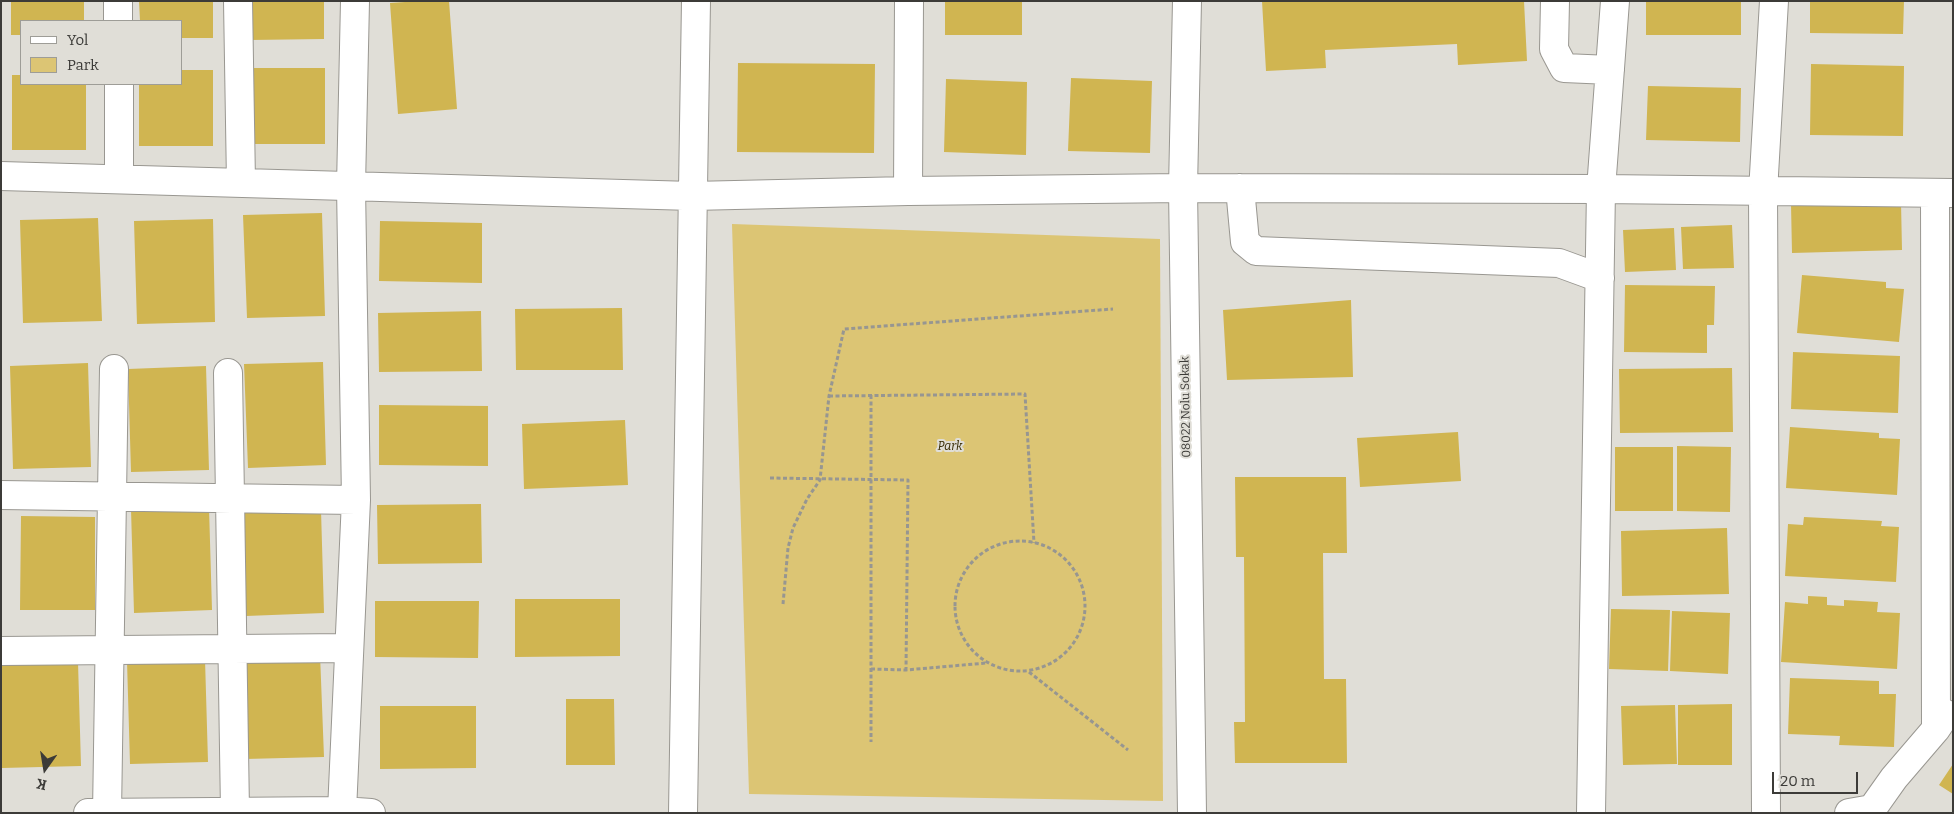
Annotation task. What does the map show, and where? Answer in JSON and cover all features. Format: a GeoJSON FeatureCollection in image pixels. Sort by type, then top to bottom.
{"type":"FeatureCollection","features":[{"type":"Feature","properties":{"kind":"street"},"geometry":{"type":"LineString","coordinates":[[118,1],[118,20]]}},
{"type":"Feature","properties":{"kind":"street"},"geometry":{"type":"LineString","coordinates":[[238,1],[241,183]]}},
{"type":"Feature","properties":{"kind":"street"},"geometry":{"type":"LineString","coordinates":[[342,810],[356,500],[351,186],[355,1]]}},
{"type":"Feature","properties":{"kind":"street"},"geometry":{"type":"LineString","coordinates":[[683,813],[696,1]]}},
{"type":"Feature","properties":{"kind":"street"},"geometry":{"type":"LineString","coordinates":[[908,191],[909,1]]}},
{"type":"Feature","properties":{"kind":"street","name":"08022 Nolu Sokak"},"geometry":{"type":"LineString","coordinates":[[1187,1],[1183,188],[1192,813]]}},
{"type":"Feature","properties":{"kind":"street"},"geometry":{"type":"LineString","coordinates":[[1555,1],[1554,49],[1564,68],[1610,70]]}},
{"type":"Feature","properties":{"kind":"street"},"geometry":{"type":"LineString","coordinates":[[1591,813],[1601,189],[1615,1]]}},
{"type":"Feature","properties":{"kind":"street"},"geometry":{"type":"LineString","coordinates":[[1766,813],[1763,192],[1774,1]]}},
{"type":"Feature","properties":{"kind":"street"},"geometry":{"type":"LineString","coordinates":[[119,85],[119,179]]}},
{"type":"Feature","properties":{"kind":"street"},"geometry":{"type":"LineString","coordinates":[[1,176],[692,196],[1183,188],[1601,189],[1944,193],[1936,729]]}},
{"type":"Feature","properties":{"kind":"street"},"geometry":{"type":"LineString","coordinates":[[1240,188],[1245,242],[1256,251],[1559,263],[1600,278]]}},
{"type":"Feature","properties":{"kind":"street"},"geometry":{"type":"LineString","coordinates":[[107,812],[114,369]]}},
{"type":"Feature","properties":{"kind":"street"},"geometry":{"type":"LineString","coordinates":[[228,373],[235,812]]}},
{"type":"Feature","properties":{"kind":"street"},"geometry":{"type":"LineString","coordinates":[[1,495],[356,500]]}},
{"type":"Feature","properties":{"kind":"street"},"geometry":{"type":"LineString","coordinates":[[1,650],[349,648]]}},
{"type":"Feature","properties":{"kind":"street"},"geometry":{"type":"LineString","coordinates":[[1867,811],[1936,729],[1953,704]]}},
{"type":"Feature","properties":{"kind":"street"},"geometry":{"type":"LineString","coordinates":[[88,813],[342,810],[371,813]]}},
{"type":"Feature","properties":{"kind":"path"},"geometry":{"type":"LineString","coordinates":[[783,604],[788,548],[793,528],[807,499],[820,480],[829,396],[844,329],[1112,308]]}},
{"type":"Feature","properties":{"kind":"path"},"geometry":{"type":"LineString","coordinates":[[829,396],[1025,394],[1034,543]]}},
{"type":"Feature","properties":{"kind":"path"},"geometry":{"type":"LineString","coordinates":[[871,395],[871,742]]}},
{"type":"Feature","properties":{"kind":"path"},"geometry":{"type":"LineString","coordinates":[[770,478],[870,481],[908,480],[906,670]]}},
{"type":"Feature","properties":{"kind":"path"},"geometry":{"type":"LineString","coordinates":[[1022,541],[1043,545],[1062,556],[1076,572],[1084,592],[1085,614],[1079,635],[1067,652],[1049,665],[1028,671],[1007,670],[987,663],[970,649],[959,630],[954,609],[957,588],[966,568],[981,553],[1001,544],[1022,541]]}},
{"type":"Feature","properties":{"kind":"path"},"geometry":{"type":"LineString","coordinates":[[871,670],[906,670],[987,663]]}},
{"type":"Feature","properties":{"kind":"path"},"geometry":{"type":"LineString","coordinates":[[1028,671],[1128,750]]}},
{"type":"Feature","properties":{"kind":"green space","name":"Park"},"geometry":{"type":"Polygon","coordinates":[[[732,224],[1160,239],[1163,801],[749,794],[732,224]]]}},
{"type":"Feature","properties":{"kind":"building"},"geometry":{"type":"Polygon","coordinates":[[[11,1],[84,1],[84,20],[20,20],[20,35],[11,35],[11,1]]]}},
{"type":"Feature","properties":{"kind":"building"},"geometry":{"type":"Polygon","coordinates":[[[139,1],[213,1],[213,38],[182,38],[182,20],[140,20],[139,1]]]}},
{"type":"Feature","properties":{"kind":"building"},"geometry":{"type":"Polygon","coordinates":[[[250,1],[324,1],[324,39],[250,40],[250,1]]]}},
{"type":"Feature","properties":{"kind":"building"},"geometry":{"type":"Polygon","coordinates":[[[449,1],[457,109],[398,114],[390,3],[449,1]]]}},
{"type":"Feature","properties":{"kind":"building"},"geometry":{"type":"Polygon","coordinates":[[[945,1],[1022,1],[1022,35],[945,35],[945,1]]]}},
{"type":"Feature","properties":{"kind":"building"},"geometry":{"type":"Polygon","coordinates":[[[1262,1],[1524,1],[1527,61],[1458,65],[1457,44],[1325,50],[1326,68],[1266,71],[1262,1]]]}},
{"type":"Feature","properties":{"kind":"building"},"geometry":{"type":"Polygon","coordinates":[[[1646,1],[1741,1],[1741,35],[1646,35],[1646,1]]]}},
{"type":"Feature","properties":{"kind":"building"},"geometry":{"type":"Polygon","coordinates":[[[1810,1],[1904,1],[1903,34],[1810,33],[1810,1]]]}},
{"type":"Feature","properties":{"kind":"building"},"geometry":{"type":"Polygon","coordinates":[[[738,63],[875,64],[874,153],[737,152],[738,63]]]}},
{"type":"Feature","properties":{"kind":"building"},"geometry":{"type":"Polygon","coordinates":[[[1811,64],[1904,66],[1903,136],[1810,135],[1811,64]]]}},
{"type":"Feature","properties":{"kind":"building"},"geometry":{"type":"Polygon","coordinates":[[[251,68],[325,68],[325,144],[252,144],[251,68]]]}},
{"type":"Feature","properties":{"kind":"building"},"geometry":{"type":"Polygon","coordinates":[[[182,70],[213,70],[213,146],[139,146],[139,85],[182,85],[182,70]]]}},
{"type":"Feature","properties":{"kind":"building"},"geometry":{"type":"Polygon","coordinates":[[[12,75],[20,75],[20,85],[86,85],[86,150],[12,150],[12,75]]]}},
{"type":"Feature","properties":{"kind":"building"},"geometry":{"type":"Polygon","coordinates":[[[1071,78],[1152,81],[1150,153],[1068,151],[1071,78]]]}},
{"type":"Feature","properties":{"kind":"building"},"geometry":{"type":"Polygon","coordinates":[[[946,79],[1027,82],[1026,155],[944,152],[946,79]]]}},
{"type":"Feature","properties":{"kind":"building"},"geometry":{"type":"Polygon","coordinates":[[[1648,86],[1741,88],[1740,142],[1646,140],[1648,86]]]}},
{"type":"Feature","properties":{"kind":"building"},"geometry":{"type":"Polygon","coordinates":[[[1901,202],[1902,250],[1792,253],[1791,204],[1901,202]]]}},
{"type":"Feature","properties":{"kind":"building"},"geometry":{"type":"Polygon","coordinates":[[[322,213],[325,316],[247,318],[243,215],[322,213]]]}},
{"type":"Feature","properties":{"kind":"building"},"geometry":{"type":"Polygon","coordinates":[[[98,218],[102,321],[23,323],[20,220],[98,218]]]}},
{"type":"Feature","properties":{"kind":"building"},"geometry":{"type":"Polygon","coordinates":[[[213,219],[215,322],[137,324],[134,221],[213,219]]]}},
{"type":"Feature","properties":{"kind":"building"},"geometry":{"type":"Polygon","coordinates":[[[380,221],[482,223],[482,283],[379,281],[380,221]]]}},
{"type":"Feature","properties":{"kind":"building"},"geometry":{"type":"Polygon","coordinates":[[[1732,225],[1734,268],[1683,269],[1681,227],[1732,225]]]}},
{"type":"Feature","properties":{"kind":"building"},"geometry":{"type":"Polygon","coordinates":[[[1674,228],[1676,270],[1625,272],[1623,230],[1674,228]]]}},
{"type":"Feature","properties":{"kind":"building"},"geometry":{"type":"Polygon","coordinates":[[[1802,275],[1886,282],[1886,288],[1904,289],[1899,342],[1797,333],[1802,275]]]}},
{"type":"Feature","properties":{"kind":"building"},"geometry":{"type":"Polygon","coordinates":[[[1625,285],[1715,286],[1714,325],[1707,325],[1707,353],[1624,352],[1625,285]]]}},
{"type":"Feature","properties":{"kind":"building"},"geometry":{"type":"Polygon","coordinates":[[[1351,300],[1353,377],[1227,380],[1223,310],[1351,300]]]}},
{"type":"Feature","properties":{"kind":"building"},"geometry":{"type":"Polygon","coordinates":[[[622,308],[623,370],[516,370],[515,309],[622,308]]]}},
{"type":"Feature","properties":{"kind":"building"},"geometry":{"type":"Polygon","coordinates":[[[481,311],[482,371],[379,372],[378,313],[481,311]]]}},
{"type":"Feature","properties":{"kind":"building"},"geometry":{"type":"Polygon","coordinates":[[[1793,352],[1900,356],[1898,413],[1791,409],[1793,352]]]}},
{"type":"Feature","properties":{"kind":"building"},"geometry":{"type":"Polygon","coordinates":[[[323,362],[326,465],[248,468],[244,364],[323,362]]]}},
{"type":"Feature","properties":{"kind":"building"},"geometry":{"type":"Polygon","coordinates":[[[88,363],[91,467],[13,469],[10,366],[88,363]]]}},
{"type":"Feature","properties":{"kind":"building"},"geometry":{"type":"Polygon","coordinates":[[[206,366],[209,470],[131,472],[128,369],[206,366]]]}},
{"type":"Feature","properties":{"kind":"building"},"geometry":{"type":"Polygon","coordinates":[[[1732,368],[1733,432],[1620,433],[1619,369],[1732,368]]]}},
{"type":"Feature","properties":{"kind":"building"},"geometry":{"type":"Polygon","coordinates":[[[379,405],[488,406],[488,466],[379,465],[379,405]]]}},
{"type":"Feature","properties":{"kind":"building"},"geometry":{"type":"Polygon","coordinates":[[[625,420],[628,485],[524,489],[522,424],[625,420]]]}},
{"type":"Feature","properties":{"kind":"building"},"geometry":{"type":"Polygon","coordinates":[[[1790,427],[1879,433],[1879,438],[1900,439],[1897,495],[1786,488],[1790,427]]]}},
{"type":"Feature","properties":{"kind":"building"},"geometry":{"type":"Polygon","coordinates":[[[1458,432],[1461,481],[1360,487],[1357,438],[1458,432]]]}},
{"type":"Feature","properties":{"kind":"building"},"geometry":{"type":"Polygon","coordinates":[[[1677,446],[1731,447],[1730,512],[1677,511],[1677,446]]]}},
{"type":"Feature","properties":{"kind":"building"},"geometry":{"type":"Polygon","coordinates":[[[1615,447],[1673,447],[1673,511],[1615,511],[1615,447]]]}},
{"type":"Feature","properties":{"kind":"building"},"geometry":{"type":"Polygon","coordinates":[[[1235,477],[1346,477],[1347,553],[1323,553],[1324,679],[1346,679],[1347,763],[1235,763],[1234,722],[1245,722],[1244,557],[1236,557],[1235,477]]]}},
{"type":"Feature","properties":{"kind":"building"},"geometry":{"type":"Polygon","coordinates":[[[481,504],[482,563],[378,564],[377,505],[481,504]]]}},
{"type":"Feature","properties":{"kind":"building"},"geometry":{"type":"Polygon","coordinates":[[[209,507],[212,610],[134,613],[131,509],[209,507]]]}},
{"type":"Feature","properties":{"kind":"building"},"geometry":{"type":"Polygon","coordinates":[[[321,510],[324,613],[246,616],[243,512],[321,510]]]}},
{"type":"Feature","properties":{"kind":"building"},"geometry":{"type":"Polygon","coordinates":[[[21,516],[95,517],[95,610],[20,610],[21,516]]]}},
{"type":"Feature","properties":{"kind":"building"},"geometry":{"type":"Polygon","coordinates":[[[1804,517],[1882,521],[1881,526],[1899,527],[1896,582],[1785,576],[1788,524],[1803,525],[1804,517]]]}},
{"type":"Feature","properties":{"kind":"building"},"geometry":{"type":"Polygon","coordinates":[[[1727,528],[1729,594],[1622,596],[1621,531],[1727,528]]]}},
{"type":"Feature","properties":{"kind":"building"},"geometry":{"type":"Polygon","coordinates":[[[1808,596],[1827,597],[1827,605],[1844,606],[1844,600],[1878,602],[1877,612],[1900,613],[1897,669],[1781,662],[1785,602],[1808,604],[1808,596]]]}},
{"type":"Feature","properties":{"kind":"building"},"geometry":{"type":"Polygon","coordinates":[[[515,599],[620,599],[620,656],[515,657],[515,599]]]}},
{"type":"Feature","properties":{"kind":"building"},"geometry":{"type":"Polygon","coordinates":[[[375,601],[479,601],[478,658],[375,657],[375,601]]]}},
{"type":"Feature","properties":{"kind":"building"},"geometry":{"type":"Polygon","coordinates":[[[1611,609],[1670,610],[1668,671],[1609,669],[1611,609]]]}},
{"type":"Feature","properties":{"kind":"building"},"geometry":{"type":"Polygon","coordinates":[[[1672,611],[1730,613],[1728,674],[1670,671],[1672,611]]]}},
{"type":"Feature","properties":{"kind":"building"},"geometry":{"type":"Polygon","coordinates":[[[320,654],[324,757],[245,759],[242,656],[320,654]]]}},
{"type":"Feature","properties":{"kind":"building"},"geometry":{"type":"Polygon","coordinates":[[[205,659],[208,762],[130,764],[127,661],[205,659]]]}},
{"type":"Feature","properties":{"kind":"building"},"geometry":{"type":"Polygon","coordinates":[[[78,662],[81,766],[2,768],[1,665],[78,662]]]}},
{"type":"Feature","properties":{"kind":"building"},"geometry":{"type":"Polygon","coordinates":[[[1790,678],[1879,681],[1879,694],[1896,694],[1894,747],[1839,745],[1840,736],[1788,734],[1790,678]]]}},
{"type":"Feature","properties":{"kind":"building"},"geometry":{"type":"Polygon","coordinates":[[[566,699],[614,699],[615,765],[566,765],[566,699]]]}},
{"type":"Feature","properties":{"kind":"building"},"geometry":{"type":"Polygon","coordinates":[[[1732,704],[1732,765],[1678,765],[1678,705],[1732,704]]]}},
{"type":"Feature","properties":{"kind":"building"},"geometry":{"type":"Polygon","coordinates":[[[1675,705],[1677,764],[1623,765],[1621,706],[1675,705]]]}},
{"type":"Feature","properties":{"kind":"building"},"geometry":{"type":"Polygon","coordinates":[[[380,706],[476,706],[476,768],[380,769],[380,706]]]}},
{"type":"Feature","properties":{"kind":"building"},"geometry":{"type":"Polygon","coordinates":[[[1953,764],[1953,794],[1939,785],[1953,764]]]}}]}
